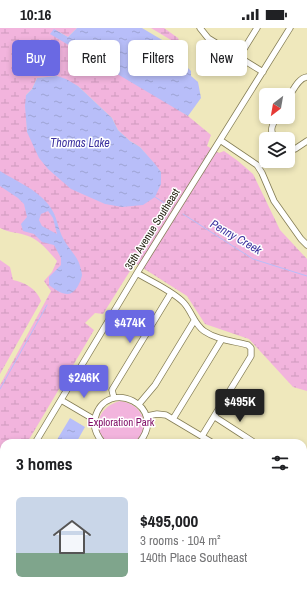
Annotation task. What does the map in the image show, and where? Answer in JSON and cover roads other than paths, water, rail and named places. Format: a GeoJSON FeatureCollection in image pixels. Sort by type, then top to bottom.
{"type":"FeatureCollection","features":[{"type":"Feature","properties":{"kind":"street"},"geometry":{"type":"LineString","coordinates":[[247,44],[257,28]]}},
{"type":"Feature","properties":{"kind":"street","name":"35th Avenue Southeast"},"geometry":{"type":"LineString","coordinates":[[37,439],[137,273],[290,28]]}},
{"type":"Feature","properties":{"kind":"street"},"geometry":{"type":"LineString","coordinates":[[202,29],[208,38],[211,40]]}},
{"type":"Feature","properties":{"kind":"street"},"geometry":{"type":"LineString","coordinates":[[247,62],[263,72]]}},
{"type":"Feature","properties":{"kind":"street"},"geometry":{"type":"LineString","coordinates":[[294,88],[297,83],[305,77]]}},
{"type":"Feature","properties":{"kind":"street"},"geometry":{"type":"LineString","coordinates":[[220,140],[257,165],[274,201],[301,239],[307,245]]}},
{"type":"Feature","properties":{"kind":"street"},"geometry":{"type":"LineString","coordinates":[[295,149],[307,142]]}},
{"type":"Feature","properties":{"kind":"street"},"geometry":{"type":"LineString","coordinates":[[137,273],[171,293],[183,302],[189,309],[194,321],[204,331],[222,339],[248,345],[251,348],[251,356],[202,436]]}},
{"type":"Feature","properties":{"kind":"street"},"geometry":{"type":"LineString","coordinates":[[114,398],[112,390],[171,293]]}},
{"type":"Feature","properties":{"kind":"street"},"geometry":{"type":"LineString","coordinates":[[139,404],[155,385],[194,321]]}},
{"type":"Feature","properties":{"kind":"street"},"geometry":{"type":"LineString","coordinates":[[173,419],[222,339]]}},
{"type":"Feature","properties":{"kind":"street"},"geometry":{"type":"LineString","coordinates":[[100,439],[96,432],[95,418],[100,408],[104,404],[114,398],[120,397],[130,398],[144,409],[148,423],[147,431],[142,439]]}},
{"type":"Feature","properties":{"kind":"street"},"geometry":{"type":"LineString","coordinates":[[62,398],[95,418]]}},
{"type":"Feature","properties":{"kind":"street"},"geometry":{"type":"LineString","coordinates":[[147,416],[156,414],[166,415],[207,439]]}},
{"type":"Feature","properties":{"kind":"street"},"geometry":{"type":"LineString","coordinates":[[215,417],[249,439]]}},
{"type":"Feature","properties":{"kind":"water"},"geometry":{"type":"Polygon","coordinates":[[[77,28],[142,28],[162,40],[128,40],[128,76],[188,76],[188,68],[191,71],[191,76],[198,82],[201,98],[188,116],[120,76],[120,40],[68,40],[68,45],[50,34],[54,29],[68,37],[77,28]]]}},
{"type":"Feature","properties":{"kind":"water","name":"Thomas Lake"},"geometry":{"type":"Polygon","coordinates":[[[57,76],[66,79],[78,86],[112,118],[118,130],[130,141],[140,147],[161,172],[161,184],[155,197],[143,205],[122,207],[105,204],[71,189],[48,169],[39,158],[27,132],[25,106],[26,95],[32,89],[37,78],[57,76]]]}},
{"type":"Feature","properties":{"kind":"water"},"geometry":{"type":"Polygon","coordinates":[[[0,171],[38,194],[51,208],[62,236],[79,263],[82,275],[73,292],[68,294],[63,293],[55,290],[49,285],[49,277],[61,265],[61,258],[54,245],[42,242],[34,234],[23,231],[21,224],[27,217],[24,204],[0,186],[0,171]],[[48,211],[41,214],[39,220],[42,226],[57,234],[53,218],[48,211]]]}},
{"type":"Feature","properties":{"kind":"water"},"geometry":{"type":"Polygon","coordinates":[[[70,418],[85,427],[78,439],[57,439],[70,418]]]}},
{"type":"Feature","properties":{"kind":"waterway","name":"Penny Creek"},"geometry":{"type":"LineString","coordinates":[[155,197],[169,206]]}},
{"type":"Feature","properties":{"kind":"waterway","name":"Penny Creek"},"geometry":{"type":"LineString","coordinates":[[183,214],[253,259],[307,276]]}},
{"type":"Feature","properties":{"kind":"waterway"},"geometry":{"type":"LineString","coordinates":[[0,389],[47,305]]}},
{"type":"Feature","properties":{"kind":"park label","name":"Exploration Park"},"geometry":{"type":"Point","coordinates":[121,422]}}]}
